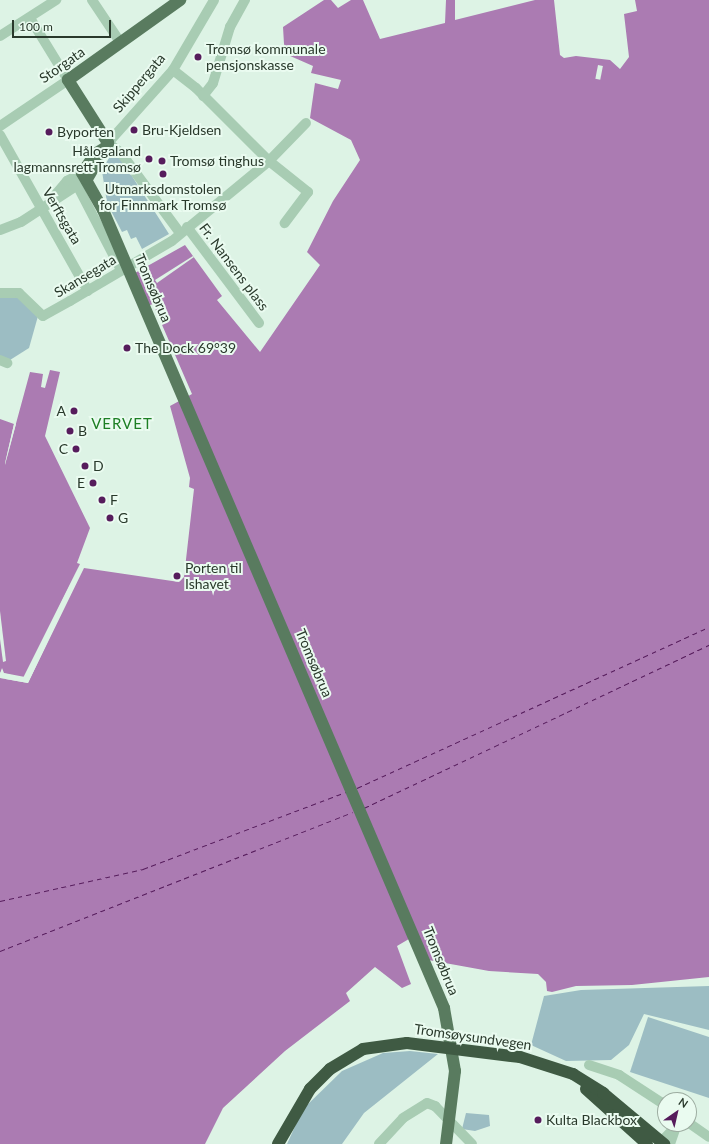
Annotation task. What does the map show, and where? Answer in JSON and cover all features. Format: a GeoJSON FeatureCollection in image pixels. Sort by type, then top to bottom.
{"type":"FeatureCollection","features":[{"type":"Feature","properties":{"kind":"highway","name":"Tromsøysundvegen"},"geometry":{"type":"LineString","coordinates":[[278,1144],[296,1110],[318,1080],[340,1061],[371,1047],[407,1043],[473,1049],[520,1057],[565,1071],[603,1093],[664,1143]]}},
{"type":"Feature","properties":{"kind":"highway","name":"Tromsøysundvegen"},"geometry":{"type":"LineString","coordinates":[[565,1071],[647,1144]]}},
{"type":"Feature","properties":{"kind":"main road","name":"Storgata"},"geometry":{"type":"LineString","coordinates":[[68,80],[177,1]]}},
{"type":"Feature","properties":{"kind":"main road"},"geometry":{"type":"LineString","coordinates":[[68,80],[106,145]]}},
{"type":"Feature","properties":{"kind":"main road","name":"Skippergata"},"geometry":{"type":"LineString","coordinates":[[82,179],[96,154],[106,145]]}},
{"type":"Feature","properties":{"kind":"main road","name":"Tromsøbrua"},"geometry":{"type":"LineString","coordinates":[[82,179],[101,204],[444,1008],[455,1077],[446,1144]]}},
{"type":"Feature","properties":{"kind":"street"},"geometry":{"type":"LineString","coordinates":[[0,36],[56,0]]}},
{"type":"Feature","properties":{"kind":"street"},"geometry":{"type":"LineString","coordinates":[[92,0],[120,42]]}},
{"type":"Feature","properties":{"kind":"street","name":"Skippergata"},"geometry":{"type":"LineString","coordinates":[[106,145],[173,70],[214,0]]}},
{"type":"Feature","properties":{"kind":"street"},"geometry":{"type":"LineString","coordinates":[[203,96],[213,83],[230,27],[245,0]]}},
{"type":"Feature","properties":{"kind":"street"},"geometry":{"type":"LineString","coordinates":[[30,18],[68,80]]}},
{"type":"Feature","properties":{"kind":"street"},"geometry":{"type":"LineString","coordinates":[[173,70],[203,96],[269,161],[308,192],[285,223]]}},
{"type":"Feature","properties":{"kind":"street","name":"Storgata"},"geometry":{"type":"LineString","coordinates":[[0,126],[68,80]]}},
{"type":"Feature","properties":{"kind":"street","name":"Fr. Nansens plass"},"geometry":{"type":"LineString","coordinates":[[183,230],[269,161],[306,124]]}},
{"type":"Feature","properties":{"kind":"street","name":"Verftsgata"},"geometry":{"type":"LineString","coordinates":[[0,135],[46,206],[88,290]]}},
{"type":"Feature","properties":{"kind":"street","name":"Fr. Nansens plass"},"geometry":{"type":"LineString","coordinates":[[106,145],[121,153],[259,323]]}},
{"type":"Feature","properties":{"kind":"street"},"geometry":{"type":"LineString","coordinates":[[82,179],[121,270]]}},
{"type":"Feature","properties":{"kind":"street","name":"Skippergata"},"geometry":{"type":"LineString","coordinates":[[0,230],[46,206],[61,187],[82,179]]}},
{"type":"Feature","properties":{"kind":"street","name":"Skansegata"},"geometry":{"type":"LineString","coordinates":[[0,293],[20,292],[43,316],[168,244],[183,230]]}},
{"type":"Feature","properties":{"kind":"street"},"geometry":{"type":"LineString","coordinates":[[589,1065],[620,1075],[657,1100]]}},
{"type":"Feature","properties":{"kind":"street"},"geometry":{"type":"LineString","coordinates":[[379,1144],[403,1118],[427,1103],[435,1106],[472,1144]]}},
{"type":"Feature","properties":{"kind":"street"},"geometry":{"type":"LineString","coordinates":[[697,1129],[709,1137]]}},
{"type":"Feature","properties":{"kind":"street"},"geometry":{"type":"LineString","coordinates":[[664,1143],[672,1132]]}},
{"type":"Feature","properties":{"kind":"shaded area"},"geometry":{"type":"Polygon","coordinates":[[[324,0],[331,0],[338,8],[351,0],[363,0],[380,39],[445,23],[446,0],[455,0],[455,20],[535,0],[554,0],[560,55],[564,58],[576,56],[610,60],[620,69],[629,57],[624,14],[637,11],[635,0],[709,0],[709,977],[632,985],[576,986],[552,992],[547,991],[546,982],[538,974],[489,971],[423,959],[414,936],[397,946],[411,984],[402,988],[375,967],[346,993],[350,1001],[285,1051],[223,1108],[205,1144],[0,1144],[0,678],[28,683],[84,568],[179,582],[184,577],[194,489],[189,487],[190,478],[170,406],[192,394],[153,304],[141,308],[135,273],[185,245],[222,296],[217,300],[260,352],[320,265],[307,252],[333,201],[360,160],[351,140],[310,118],[315,83],[338,89],[341,80],[311,73],[313,66],[288,55],[284,44],[283,27],[324,0]]]}},
{"type":"Feature","properties":{"kind":"shaded area"},"geometry":{"type":"Polygon","coordinates":[[[111,154],[121,159],[169,234],[142,249],[136,237],[131,239],[127,230],[122,232],[107,203],[102,171],[111,154]]]}},
{"type":"Feature","properties":{"kind":"shaded area"},"geometry":{"type":"Polygon","coordinates":[[[198,158],[202,158],[204,159],[204,167],[198,168],[195,165],[195,161],[198,158]]]}},
{"type":"Feature","properties":{"kind":"shaded area"},"geometry":{"type":"Polygon","coordinates":[[[15,295],[38,316],[29,348],[10,360],[0,358],[0,298],[15,295]]]}},
{"type":"Feature","properties":{"kind":"shaded area"},"geometry":{"type":"Polygon","coordinates":[[[50,370],[60,372],[45,436],[90,528],[77,563],[80,564],[23,678],[3,673],[2,669],[0,673],[0,419],[14,424],[5,464],[30,372],[43,374],[41,387],[45,388],[50,370]]]}},
{"type":"Feature","properties":{"kind":"shaded area"},"geometry":{"type":"Polygon","coordinates":[[[709,986],[709,1030],[644,1014],[629,1045],[611,1060],[566,1061],[531,1045],[544,996],[581,990],[709,986]]]}},
{"type":"Feature","properties":{"kind":"shaded area"},"geometry":{"type":"Polygon","coordinates":[[[648,1017],[709,1037],[709,1098],[697,1094],[697,1092],[691,1092],[630,1072],[648,1017]]]}},
{"type":"Feature","properties":{"kind":"shaded area"},"geometry":{"type":"Polygon","coordinates":[[[410,1051],[438,1054],[364,1113],[342,1144],[287,1144],[303,1109],[342,1071],[383,1053],[410,1051]]]}},
{"type":"Feature","properties":{"kind":"shaded area"},"geometry":{"type":"Polygon","coordinates":[[[466,1113],[489,1115],[490,1126],[475,1131],[462,1129],[466,1113]]]}},
{"type":"Feature","properties":{"kind":"pier"},"geometry":{"type":"Polygon","coordinates":[[[598,65],[603,66],[600,80],[595,79],[598,65]]]}},
{"type":"Feature","properties":{"kind":"pier"},"geometry":{"type":"Polygon","coordinates":[[[193,256],[194,257],[157,283],[155,280],[193,256]]]}},
{"type":"Feature","properties":{"kind":"pier"},"geometry":{"type":"Polygon","coordinates":[[[14,424],[16,424],[5,465],[5,463],[14,424]]]}},
{"type":"Feature","properties":{"kind":"pier"},"geometry":{"type":"Polygon","coordinates":[[[80,564],[26,678],[23,680],[0,675],[2,668],[4,673],[25,677],[80,564]]]}},
{"type":"Feature","properties":{"kind":"pier"},"geometry":{"type":"Polygon","coordinates":[[[83,567],[28,683],[0,678],[26,681],[83,567]]]}},
{"type":"Feature","properties":{"kind":"pier"},"geometry":{"type":"Polygon","coordinates":[[[0,611],[6,661],[3,662],[0,639],[0,611]]]}},
{"type":"Feature","properties":{"kind":"ferry route"},"geometry":{"type":"LineString","coordinates":[[357,788],[709,627]]}},
{"type":"Feature","properties":{"kind":"ferry route"},"geometry":{"type":"LineString","coordinates":[[364,808],[709,645]]}},
{"type":"Feature","properties":{"kind":"ferry route"},"geometry":{"type":"LineString","coordinates":[[0,901],[143,869],[346,792]]}},
{"type":"Feature","properties":{"kind":"ferry route"},"geometry":{"type":"LineString","coordinates":[[0,951],[353,812]]}},
{"type":"Feature","properties":{"kind":"place","name":"Tromsø kommunale pensjonskasse"},"geometry":{"type":"Point","coordinates":[198,57]}},
{"type":"Feature","properties":{"kind":"place","name":"Bru-Kjeldsen"},"geometry":{"type":"Point","coordinates":[134,130]}},
{"type":"Feature","properties":{"kind":"place","name":"Byporten"},"geometry":{"type":"Point","coordinates":[49,132]}},
{"type":"Feature","properties":{"kind":"place","name":"Hålogaland lagmannsrett Tromsø"},"geometry":{"type":"Point","coordinates":[149,159]}},
{"type":"Feature","properties":{"kind":"place","name":"Tromsø tinghus"},"geometry":{"type":"Point","coordinates":[162,161]}},
{"type":"Feature","properties":{"kind":"place","name":"Utmarksdomstolen for Finnmark Tromsø"},"geometry":{"type":"Point","coordinates":[163,174]}},
{"type":"Feature","properties":{"kind":"place","name":"The Dock 69°39"},"geometry":{"type":"Point","coordinates":[127,348]}},
{"type":"Feature","properties":{"kind":"place","name":"A"},"geometry":{"type":"Point","coordinates":[74,411]}},
{"type":"Feature","properties":{"kind":"place","name":"B"},"geometry":{"type":"Point","coordinates":[70,431]}},
{"type":"Feature","properties":{"kind":"place","name":"C"},"geometry":{"type":"Point","coordinates":[76,449]}},
{"type":"Feature","properties":{"kind":"place","name":"D"},"geometry":{"type":"Point","coordinates":[85,466]}},
{"type":"Feature","properties":{"kind":"place","name":"E"},"geometry":{"type":"Point","coordinates":[93,483]}},
{"type":"Feature","properties":{"kind":"place","name":"F"},"geometry":{"type":"Point","coordinates":[102,500]}},
{"type":"Feature","properties":{"kind":"place","name":"G"},"geometry":{"type":"Point","coordinates":[110,518]}},
{"type":"Feature","properties":{"kind":"place","name":"Porten til Ishavet"},"geometry":{"type":"Point","coordinates":[177,576]}},
{"type":"Feature","properties":{"kind":"place","name":"Kulta Blackbox"},"geometry":{"type":"Point","coordinates":[538,1120]}},
{"type":"Feature","properties":{"kind":"district","name":"VERVET"},"geometry":{"type":"Point","coordinates":[122,424]}}]}
